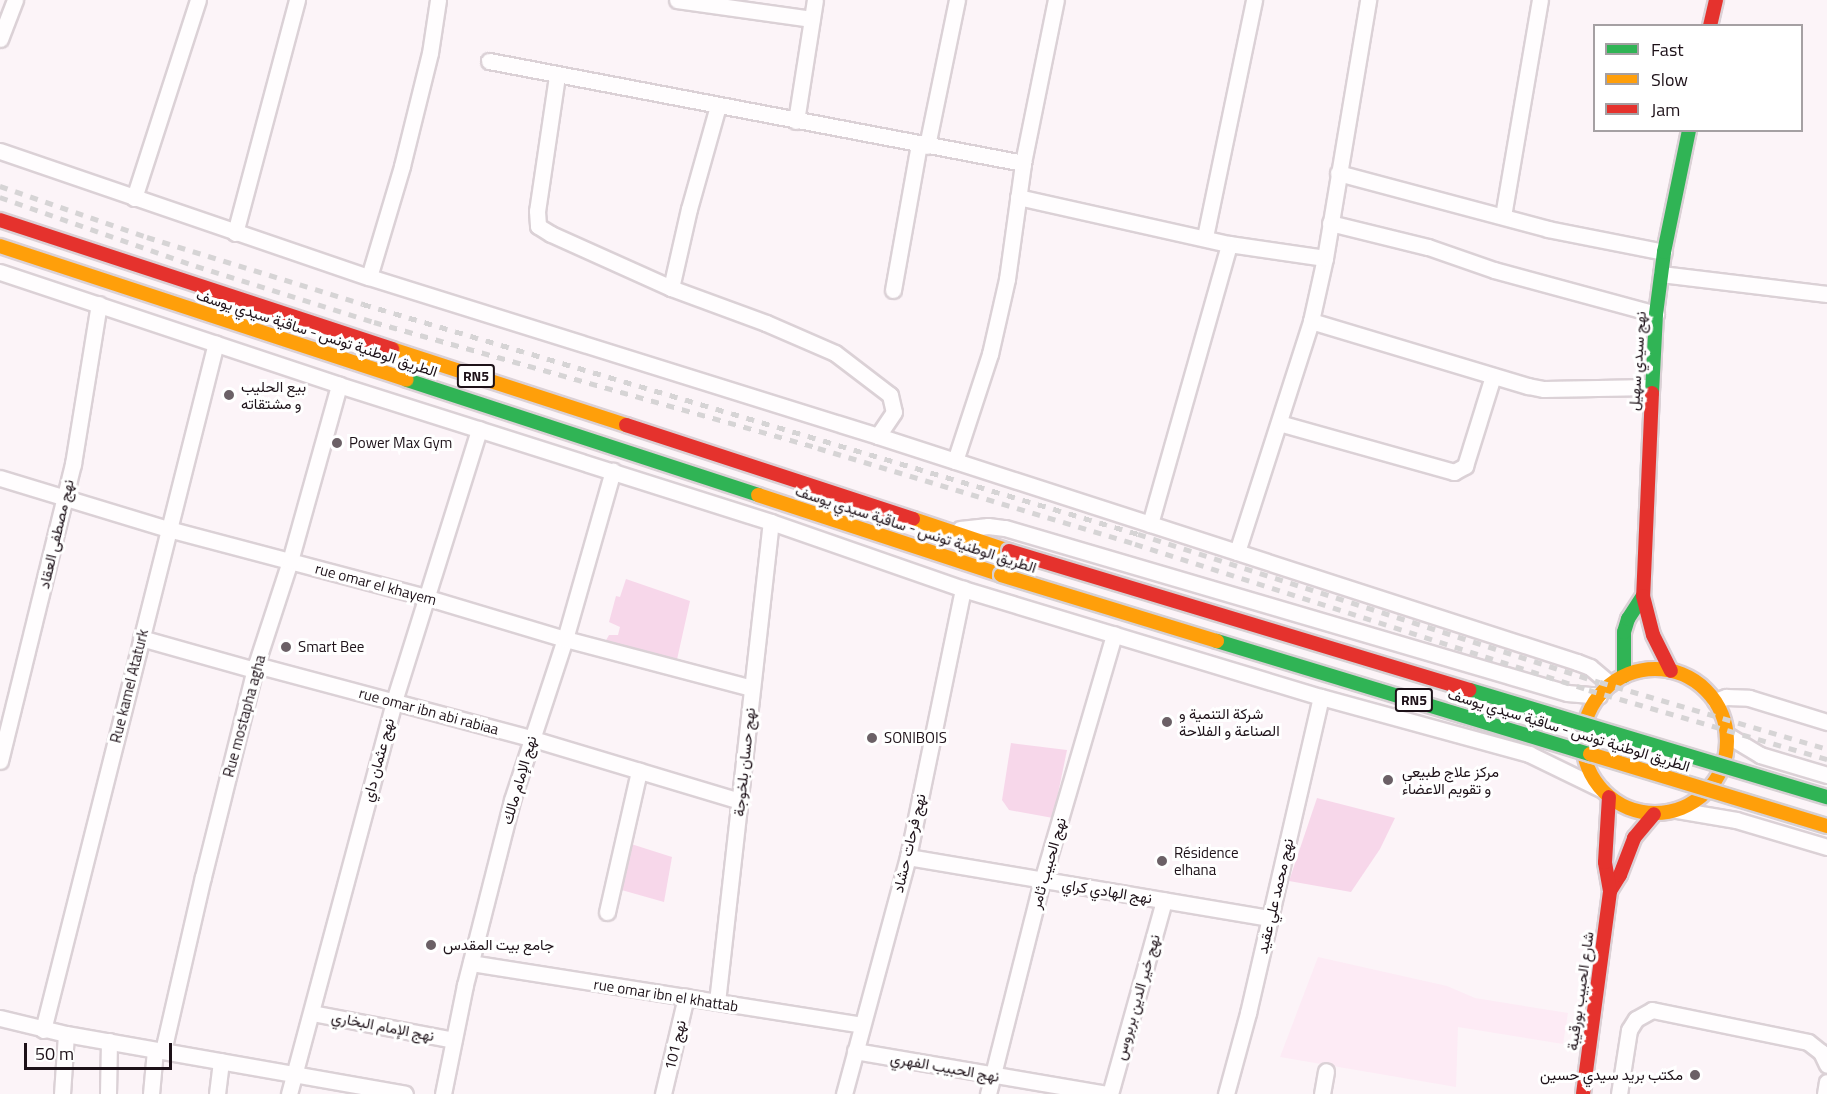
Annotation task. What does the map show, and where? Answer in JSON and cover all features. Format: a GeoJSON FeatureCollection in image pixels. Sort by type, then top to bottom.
{"type":"FeatureCollection","features":[{"type":"Feature","properties":{"kind":"main road"},"geometry":{"type":"LineString","coordinates":[[1710,24],[1716,0]]}},
{"type":"Feature","properties":{"kind":"main road","name":"نهج سيدي سهيل"},"geometry":{"type":"LineString","coordinates":[[1671,671],[1653,635],[1643,596],[1656,314],[1664,252],[1689,132]]}},
{"type":"Feature","properties":{"kind":"main road","name":"الطريق الوطنية تونس - ساقية سيدي يوسف"},"geometry":{"type":"LineString","coordinates":[[0,220],[1008,551],[1827,797]]}},
{"type":"Feature","properties":{"kind":"main road","name":"الطريق الوطنية تونس - ساقية سيدي يوسف"},"geometry":{"type":"LineString","coordinates":[[0,246],[1001,574],[1827,826]]}},
{"type":"Feature","properties":{"kind":"main road","name":"نهج سيدي سهيل"},"geometry":{"type":"LineString","coordinates":[[1617,680],[1628,619],[1643,596]]}},
{"type":"Feature","properties":{"kind":"main road"},"geometry":{"type":"LineString","coordinates":[[1639,671],[1671,671],[1688,677],[1703,687],[1714,701],[1723,717],[1727,735],[1725,759],[1715,781],[1705,794],[1677,810],[1654,814],[1638,812],[1605,793],[1591,775],[1582,743],[1590,710],[1599,696],[1617,680],[1639,671]]}},
{"type":"Feature","properties":{"kind":"main road","name":"شارع الحبيب بورقيبة"},"geometry":{"type":"LineString","coordinates":[[1582,1094],[1610,891],[1605,855],[1605,793]]}},
{"type":"Feature","properties":{"kind":"main road","name":"شارع الحبيب بورقيبة"},"geometry":{"type":"LineString","coordinates":[[1610,891],[1620,875],[1634,838],[1654,814]]}},
{"type":"Feature","properties":{"kind":"street"},"geometry":{"type":"LineString","coordinates":[[0,39],[15,0]]}},
{"type":"Feature","properties":{"kind":"street"},"geometry":{"type":"LineString","coordinates":[[134,198],[198,0]]}},
{"type":"Feature","properties":{"kind":"street"},"geometry":{"type":"LineString","coordinates":[[235,233],[297,0]]}},
{"type":"Feature","properties":{"kind":"street"},"geometry":{"type":"LineString","coordinates":[[369,277],[402,166],[430,53],[438,0]]}},
{"type":"Feature","properties":{"kind":"street"},"geometry":{"type":"LineString","coordinates":[[677,0],[812,19]]}},
{"type":"Feature","properties":{"kind":"street"},"geometry":{"type":"LineString","coordinates":[[796,121],[815,0]]}},
{"type":"Feature","properties":{"kind":"street"},"geometry":{"type":"LineString","coordinates":[[893,290],[923,145],[957,0]]}},
{"type":"Feature","properties":{"kind":"street"},"geometry":{"type":"LineString","coordinates":[[955,461],[990,354],[1006,279],[1023,164],[1056,0]]}},
{"type":"Feature","properties":{"kind":"street"},"geometry":{"type":"LineString","coordinates":[[1205,237],[1254,0]]}},
{"type":"Feature","properties":{"kind":"street"},"geometry":{"type":"LineString","coordinates":[[1237,552],[1311,321],[1325,258],[1368,0]]}},
{"type":"Feature","properties":{"kind":"street"},"geometry":{"type":"LineString","coordinates":[[1503,216],[1540,0]]}},
{"type":"Feature","properties":{"kind":"street"},"geometry":{"type":"LineString","coordinates":[[489,61],[557,76],[1023,164]]}},
{"type":"Feature","properties":{"kind":"street"},"geometry":{"type":"LineString","coordinates":[[557,76],[536,222],[542,230],[671,288],[766,323],[844,359],[890,395],[894,412],[878,436]]}},
{"type":"Feature","properties":{"kind":"street"},"geometry":{"type":"LineString","coordinates":[[671,288],[689,209],[718,106]]}},
{"type":"Feature","properties":{"kind":"street"},"geometry":{"type":"LineString","coordinates":[[0,151],[369,277],[878,436],[1577,662],[1617,680]]}},
{"type":"Feature","properties":{"kind":"street"},"geometry":{"type":"LineString","coordinates":[[1338,173],[1548,229],[1664,252]]}},
{"type":"Feature","properties":{"kind":"street"},"geometry":{"type":"LineString","coordinates":[[1018,197],[1229,244],[1325,258]]}},
{"type":"Feature","properties":{"kind":"street"},"geometry":{"type":"LineString","coordinates":[[1330,223],[1428,247],[1494,270],[1656,314]]}},
{"type":"Feature","properties":{"kind":"street"},"geometry":{"type":"LineString","coordinates":[[1150,524],[1229,244]]}},
{"type":"Feature","properties":{"kind":"street"},"geometry":{"type":"LineString","coordinates":[[0,272],[216,342],[339,385],[771,522],[963,589],[1321,697],[1529,754],[1605,793]]}},
{"type":"Feature","properties":{"kind":"street"},"geometry":{"type":"LineString","coordinates":[[1661,274],[1827,294]]}},
{"type":"Feature","properties":{"kind":"street","name":"نهج مصطفى العقاد"},"geometry":{"type":"LineString","coordinates":[[0,761],[65,497],[99,304]]}},
{"type":"Feature","properties":{"kind":"street"},"geometry":{"type":"LineString","coordinates":[[1311,321],[1493,376],[1544,389],[1651,387]]}},
{"type":"Feature","properties":{"kind":"street","name":"Rue kamel Ataturk"},"geometry":{"type":"LineString","coordinates":[[43,1030],[216,342]]}},
{"type":"Feature","properties":{"kind":"street"},"geometry":{"type":"LineString","coordinates":[[1279,423],[1454,472],[1465,466],[1493,376]]}},
{"type":"Feature","properties":{"kind":"street","name":"Rue mostapha agha"},"geometry":{"type":"LineString","coordinates":[[159,1050],[256,668],[290,561],[339,385]]}},
{"type":"Feature","properties":{"kind":"street","name":"نهج عثمان داي"},"geometry":{"type":"LineString","coordinates":[[289,1094],[394,701],[479,429]]}},
{"type":"Feature","properties":{"kind":"street","name":"نهج الإمام مالك"},"geometry":{"type":"LineString","coordinates":[[443,1094],[471,963],[512,800],[530,738],[565,639],[613,471]]}},
{"type":"Feature","properties":{"kind":"street","name":"rue omar el khayem"},"geometry":{"type":"LineString","coordinates":[[0,478],[168,529],[425,597],[565,639],[752,688]]}},
{"type":"Feature","properties":{"kind":"street","name":"نهج حسان بلخوجة"},"geometry":{"type":"LineString","coordinates":[[717,1002],[771,522]]}},
{"type":"Feature","properties":{"kind":"street"},"geometry":{"type":"LineString","coordinates":[[951,532],[975,526],[1005,528],[1567,693],[1599,696]]}},
{"type":"Feature","properties":{"kind":"street","name":"نهج فرحات حشاد"},"geometry":{"type":"LineString","coordinates":[[844,1094],[908,857],[963,589]]}},
{"type":"Feature","properties":{"kind":"street","name":"نهج الحبيب ثامر"},"geometry":{"type":"LineString","coordinates":[[988,1094],[1042,881],[1114,634]]}},
{"type":"Feature","properties":{"kind":"street","name":"rue omar ibn abi rabiaa"},"geometry":{"type":"LineString","coordinates":[[141,638],[394,701],[530,738],[740,801]]}},
{"type":"Feature","properties":{"kind":"street","name":"نهج محمد علي عقيد"},"geometry":{"type":"LineString","coordinates":[[1226,1094],[1270,918],[1321,697]]}},
{"type":"Feature","properties":{"kind":"street"},"geometry":{"type":"LineString","coordinates":[[1714,701],[1726,697],[1749,698],[1827,722]]}},
{"type":"Feature","properties":{"kind":"street"},"geometry":{"type":"LineString","coordinates":[[1727,735],[1760,755],[1827,775]]}},
{"type":"Feature","properties":{"kind":"street"},"geometry":{"type":"LineString","coordinates":[[607,912],[639,771]]}},
{"type":"Feature","properties":{"kind":"street"},"geometry":{"type":"LineString","coordinates":[[1677,810],[1736,820],[1827,847]]}},
{"type":"Feature","properties":{"kind":"street","name":"نهج الهادي كراي"},"geometry":{"type":"LineString","coordinates":[[908,857],[1270,918]]}},
{"type":"Feature","properties":{"kind":"street","name":"نهج خير الدين بربروس"},"geometry":{"type":"LineString","coordinates":[[1108,1094],[1164,900]]}},
{"type":"Feature","properties":{"kind":"street","name":"rue omar ibn el khattab"},"geometry":{"type":"LineString","coordinates":[[471,963],[861,1025]]}},
{"type":"Feature","properties":{"kind":"street","name":"نهج 101"},"geometry":{"type":"LineString","coordinates":[[663,1094],[686,997]]}},
{"type":"Feature","properties":{"kind":"street"},"geometry":{"type":"LineString","coordinates":[[1619,1094],[1629,1030],[1636,1019],[1652,1010],[1808,1042],[1821,1052],[1827,1065]]}},
{"type":"Feature","properties":{"kind":"street","name":"نهج الإمام البخاري"},"geometry":{"type":"LineString","coordinates":[[312,1013],[453,1040]]}},
{"type":"Feature","properties":{"kind":"street"},"geometry":{"type":"LineString","coordinates":[[0,1018],[43,1030],[295,1073],[333,1088],[405,1094]]}},
{"type":"Feature","properties":{"kind":"street"},"geometry":{"type":"LineString","coordinates":[[62,1094],[66,1034]]}},
{"type":"Feature","properties":{"kind":"street"},"geometry":{"type":"LineString","coordinates":[[108,1094],[109,1041]]}},
{"type":"Feature","properties":{"kind":"street"},"geometry":{"type":"LineString","coordinates":[[151,1094],[159,1050]]}},
{"type":"Feature","properties":{"kind":"street","name":"نهج الحبيب الفهري"},"geometry":{"type":"LineString","coordinates":[[855,1051],[1108,1094]]}},
{"type":"Feature","properties":{"kind":"street"},"geometry":{"type":"LineString","coordinates":[[217,1094],[221,1061]]}},
{"type":"Feature","properties":{"kind":"street"},"geometry":{"type":"LineString","coordinates":[[1322,1094],[1326,1071]]}},
{"type":"Feature","properties":{"kind":"street"},"geometry":{"type":"LineString","coordinates":[[1825,1094],[1827,1082]]}},
{"type":"Feature","properties":{"kind":"shaded area"},"geometry":{"type":"Polygon","coordinates":[[[626,579],[690,601],[676,664],[605,642],[609,635],[618,635],[620,627],[609,622],[616,596],[620,597],[626,579]]]}},
{"type":"Feature","properties":{"kind":"shaded area"},"geometry":{"type":"Polygon","coordinates":[[[1011,743],[1067,750],[1053,818],[1009,810],[1002,800],[1011,743]]]}},
{"type":"Feature","properties":{"kind":"shaded area"},"geometry":{"type":"Polygon","coordinates":[[[1317,798],[1395,818],[1380,849],[1351,892],[1289,881],[1317,798]]]}},
{"type":"Feature","properties":{"kind":"shaded area"},"geometry":{"type":"Polygon","coordinates":[[[628,843],[672,857],[664,902],[618,889],[628,843]]]}},
{"type":"Feature","properties":{"kind":"shaded area"},"geometry":{"type":"Polygon","coordinates":[[[1318,957],[1447,986],[1475,998],[1568,1013],[1563,1044],[1458,1027],[1456,1087],[1280,1057],[1318,957]]]}},
{"type":"Feature","properties":{"kind":"railway"},"geometry":{"type":"LineString","coordinates":[[0,186],[147,237],[363,304],[1138,534],[1600,682],[1827,749]]}},
{"type":"Feature","properties":{"kind":"railway"},"geometry":{"type":"LineString","coordinates":[[0,197],[196,266],[374,322],[818,448],[1135,544],[1589,690],[1827,759]]}},
{"type":"Feature","properties":{"kind":"traffic: fast"},"geometry":{"type":"LineString","coordinates":[[1652,393],[1656,314],[1664,252],[1689,132]]}},
{"type":"Feature","properties":{"kind":"traffic: fast"},"geometry":{"type":"LineString","coordinates":[[407,380],[758,495]]}},
{"type":"Feature","properties":{"kind":"traffic: fast"},"geometry":{"type":"LineString","coordinates":[[1624,676],[1624,632],[1628,619],[1643,596]]}},
{"type":"Feature","properties":{"kind":"traffic: fast"},"geometry":{"type":"LineString","coordinates":[[1217,641],[1590,754]]}},
{"type":"Feature","properties":{"kind":"traffic: fast"},"geometry":{"type":"LineString","coordinates":[[1470,690],[1827,797]]}},
{"type":"Feature","properties":{"kind":"traffic: slow"},"geometry":{"type":"LineString","coordinates":[[0,246],[407,380]]}},
{"type":"Feature","properties":{"kind":"traffic: slow"},"geometry":{"type":"LineString","coordinates":[[392,349],[626,425]]}},
{"type":"Feature","properties":{"kind":"traffic: slow"},"geometry":{"type":"LineString","coordinates":[[758,495],[1001,575]]}},
{"type":"Feature","properties":{"kind":"traffic: slow"},"geometry":{"type":"LineString","coordinates":[[913,519],[1009,551]]}},
{"type":"Feature","properties":{"kind":"traffic: slow"},"geometry":{"type":"LineString","coordinates":[[1001,575],[1217,641]]}},
{"type":"Feature","properties":{"kind":"traffic: slow"},"geometry":{"type":"LineString","coordinates":[[1655,669],[1669,670],[1683,675],[1706,690],[1721,713],[1726,727],[1727,741],[1726,755],[1721,769],[1706,792],[1683,807],[1669,812],[1655,813],[1641,812],[1627,807],[1604,792],[1589,769],[1584,755],[1583,741],[1584,727],[1589,713],[1604,690],[1627,675],[1641,670],[1655,669]]}},
{"type":"Feature","properties":{"kind":"traffic: slow"},"geometry":{"type":"LineString","coordinates":[[1590,754],[1827,826]]}},
{"type":"Feature","properties":{"kind":"traffic: jam"},"geometry":{"type":"LineString","coordinates":[[1710,24],[1716,0]]}},
{"type":"Feature","properties":{"kind":"traffic: jam"},"geometry":{"type":"LineString","coordinates":[[0,220],[392,349]]}},
{"type":"Feature","properties":{"kind":"traffic: jam"},"geometry":{"type":"LineString","coordinates":[[1652,393],[1643,596],[1653,635],[1671,671]]}},
{"type":"Feature","properties":{"kind":"traffic: jam"},"geometry":{"type":"LineString","coordinates":[[626,425],[913,519]]}},
{"type":"Feature","properties":{"kind":"traffic: jam"},"geometry":{"type":"LineString","coordinates":[[1009,551],[1470,690]]}},
{"type":"Feature","properties":{"kind":"traffic: jam"},"geometry":{"type":"LineString","coordinates":[[1583,1094],[1610,891],[1605,862],[1609,797]]}},
{"type":"Feature","properties":{"kind":"traffic: jam"},"geometry":{"type":"LineString","coordinates":[[1610,891],[1620,875],[1634,838],[1654,814]]}},
{"type":"Feature","properties":{"kind":"place","name":"بيع الحليب و مشتقاته"},"geometry":{"type":"Point","coordinates":[229,395]}},
{"type":"Feature","properties":{"kind":"place","name":"Power Max Gym"},"geometry":{"type":"Point","coordinates":[337,443]}},
{"type":"Feature","properties":{"kind":"place","name":"Smart Bee"},"geometry":{"type":"Point","coordinates":[286,647]}},
{"type":"Feature","properties":{"kind":"place","name":"شركة التنمية و الصناعة و الفلاحة"},"geometry":{"type":"Point","coordinates":[1167,722]}},
{"type":"Feature","properties":{"kind":"place","name":"SONIBOIS"},"geometry":{"type":"Point","coordinates":[872,738]}},
{"type":"Feature","properties":{"kind":"place","name":"مركز علاج طبيعي و تقويم الاعضاء"},"geometry":{"type":"Point","coordinates":[1388,780]}},
{"type":"Feature","properties":{"kind":"place","name":"Résidence elhana"},"geometry":{"type":"Point","coordinates":[1162,861]}},
{"type":"Feature","properties":{"kind":"place","name":"جامع بيت المقدس"},"geometry":{"type":"Point","coordinates":[431,945]}},
{"type":"Feature","properties":{"kind":"place","name":"مكتب بريد سيدي حسين"},"geometry":{"type":"Point","coordinates":[1695,1075]}}]}
